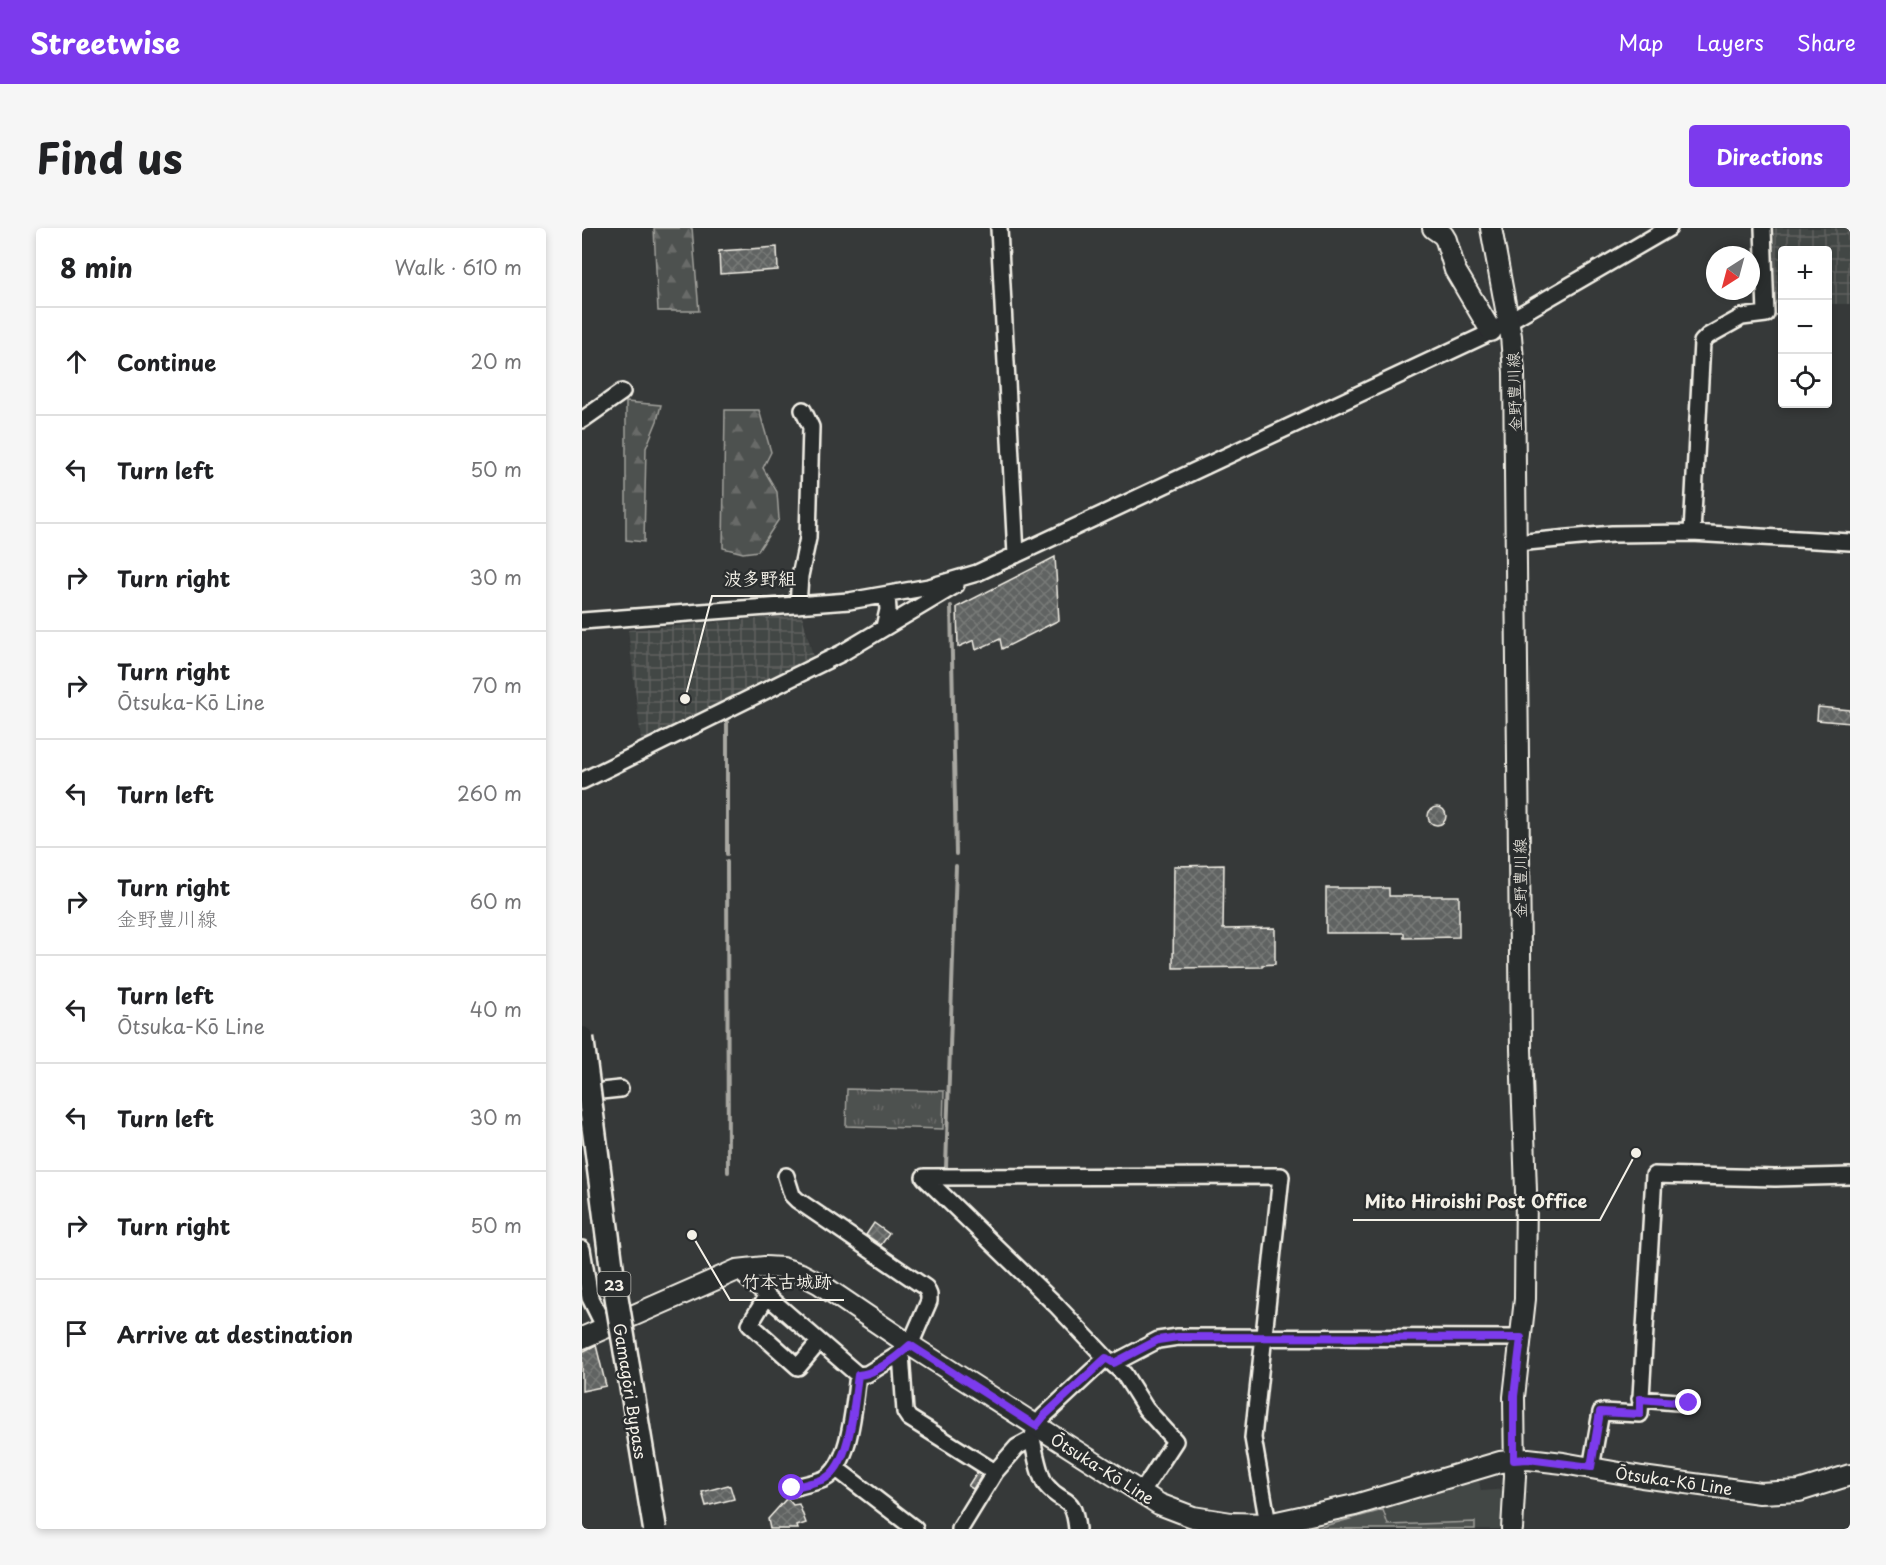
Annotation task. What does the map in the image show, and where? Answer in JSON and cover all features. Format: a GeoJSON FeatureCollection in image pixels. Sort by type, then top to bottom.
{"type":"FeatureCollection","features":[{"type":"Feature","properties":{"kind":"highway","name":"Gamagōri Bypass"},"geometry":{"type":"LineString","coordinates":[[582,1038],[612,1270],[655,1529]]}},
{"type":"Feature","properties":{"kind":"highway","name":"23"},"geometry":{"type":"LineString","coordinates":[[582,1095],[616,1343],[648,1529]]}},
{"type":"Feature","properties":{"kind":"main road","name":"金野豊川線"},"geometry":{"type":"LineString","coordinates":[[1433,228],[1446,240],[1455,270],[1499,327]]}},
{"type":"Feature","properties":{"kind":"main road","name":"金野豊川線"},"geometry":{"type":"LineString","coordinates":[[1491,228],[1499,327],[1514,372],[1521,1049],[1526,1191],[1525,1299],[1514,1396],[1515,1476],[1512,1529]]}},
{"type":"Feature","properties":{"kind":"main road","name":"Ōtsuka-Kō Line"},"geometry":{"type":"LineString","coordinates":[[582,1338],[737,1270],[782,1268],[801,1274],[820,1284],[905,1349],[1034,1432],[1175,1511],[1210,1525],[1268,1524],[1286,1521],[1355,1505],[1500,1462],[1514,1460],[1528,1459],[1591,1467],[1760,1493],[1799,1491],[1850,1475]]}},
{"type":"Feature","properties":{"kind":"street"},"geometry":{"type":"LineString","coordinates":[[999,228],[1016,555]]}},
{"type":"Feature","properties":{"kind":"street"},"geometry":{"type":"LineString","coordinates":[[582,782],[842,653],[977,573],[1499,327],[1669,228]]}},
{"type":"Feature","properties":{"kind":"street"},"geometry":{"type":"LineString","coordinates":[[1692,533],[1702,342],[1708,336],[1742,317],[1766,314],[1763,228]]}},
{"type":"Feature","properties":{"kind":"street"},"geometry":{"type":"LineString","coordinates":[[582,420],[622,392]]}},
{"type":"Feature","properties":{"kind":"street"},"geometry":{"type":"LineString","coordinates":[[798,605],[800,576],[808,538],[811,427],[802,410]]}},
{"type":"Feature","properties":{"kind":"street"},"geometry":{"type":"LineString","coordinates":[[1516,543],[1612,534],[1692,533],[1850,542]]}},
{"type":"Feature","properties":{"kind":"street"},"geometry":{"type":"LineString","coordinates":[[582,621],[849,601],[929,587],[977,573]]}},
{"type":"Feature","properties":{"kind":"street"},"geometry":{"type":"LineString","coordinates":[[884,627],[888,610],[887,596]]}},
{"type":"Feature","properties":{"kind":"street"},"geometry":{"type":"LineString","coordinates":[[582,1095],[620,1089]]}},
{"type":"Feature","properties":{"kind":"street"},"geometry":{"type":"LineString","coordinates":[[1591,1467],[1600,1412],[1640,1414],[1654,1175],[1776,1178],[1850,1176]]}},
{"type":"Feature","properties":{"kind":"street"},"geometry":{"type":"LineString","coordinates":[[786,1176],[792,1195],[797,1200],[926,1288],[930,1301],[905,1349],[904,1412],[909,1418],[995,1472]]}},
{"type":"Feature","properties":{"kind":"street"},"geometry":{"type":"LineString","coordinates":[[1141,1493],[1174,1441],[1146,1409],[1124,1374],[1071,1319],[924,1177],[1281,1176],[1253,1438],[1268,1524]]}},
{"type":"Feature","properties":{"kind":"street"},"geometry":{"type":"LineString","coordinates":[[582,1249],[590,1298],[605,1328]]}},
{"type":"Feature","properties":{"kind":"street"},"geometry":{"type":"LineString","coordinates":[[737,1270],[858,1375],[867,1374],[905,1349]]}},
{"type":"Feature","properties":{"kind":"street"},"geometry":{"type":"LineString","coordinates":[[767,1296],[750,1324],[798,1367],[819,1342]]}},
{"type":"Feature","properties":{"kind":"street"},"geometry":{"type":"LineString","coordinates":[[960,1529],[995,1472],[1034,1432],[1044,1416],[1110,1360],[1158,1340],[1178,1337],[1521,1338]]}},
{"type":"Feature","properties":{"kind":"street"},"geometry":{"type":"LineString","coordinates":[[792,1488],[824,1479],[837,1469],[848,1436],[858,1375]]}},
{"type":"Feature","properties":{"kind":"street"},"geometry":{"type":"LineString","coordinates":[[1640,1399],[1689,1403]]}},
{"type":"Feature","properties":{"kind":"street"},"geometry":{"type":"LineString","coordinates":[[1034,1432],[1043,1480],[1047,1486],[1072,1505],[1077,1529]]}},
{"type":"Feature","properties":{"kind":"street"},"geometry":{"type":"LineString","coordinates":[[837,1469],[915,1529]]}},
{"type":"Feature","properties":{"kind":"shaded area"},"geometry":{"type":"Polygon","coordinates":[[[1768,228],[1850,228],[1850,304],[1832,304],[1832,246],[1778,246],[1778,304],[1770,304],[1768,228]]]}},
{"type":"Feature","properties":{"kind":"shaded area"},"geometry":{"type":"Polygon","coordinates":[[[802,615],[814,660],[646,742],[641,739],[628,630],[802,615]]]}},
{"type":"Feature","properties":{"kind":"shaded area"},"geometry":{"type":"Polygon","coordinates":[[[1478,1475],[1481,1491],[1507,1489],[1505,1529],[1290,1529],[1337,1520],[1423,1495],[1478,1475]]]}},
{"type":"Feature","properties":{"kind":"green space"},"geometry":{"type":"Polygon","coordinates":[[[654,228],[692,228],[699,311],[658,311],[654,228]]]}},
{"type":"Feature","properties":{"kind":"green space"},"geometry":{"type":"Polygon","coordinates":[[[626,402],[661,405],[646,448],[644,542],[626,540],[626,402]]]}},
{"type":"Feature","properties":{"kind":"green space"},"geometry":{"type":"Polygon","coordinates":[[[725,410],[759,410],[771,452],[763,468],[777,492],[779,519],[758,551],[743,553],[723,548],[725,410]]]}},
{"type":"Feature","properties":{"kind":"green space"},"geometry":{"type":"Polygon","coordinates":[[[847,1089],[944,1091],[943,1129],[846,1126],[847,1089]]]}},
{"type":"Feature","properties":{"kind":"green space"},"geometry":{"type":"Polygon","coordinates":[[[1383,1510],[1388,1525],[1475,1522],[1475,1529],[1313,1529],[1383,1510]]]}},
{"type":"Feature","properties":{"kind":"building"},"geometry":{"type":"Polygon","coordinates":[[[777,247],[778,270],[720,274],[719,251],[777,247]]]}},
{"type":"Feature","properties":{"kind":"building"},"geometry":{"type":"Polygon","coordinates":[[[1055,557],[1059,620],[1002,649],[1000,639],[976,650],[974,640],[958,647],[957,607],[1055,557]]]}},
{"type":"Feature","properties":{"kind":"building"},"geometry":{"type":"Polygon","coordinates":[[[1818,707],[1850,710],[1850,723],[1817,720],[1818,707]]]}},
{"type":"Feature","properties":{"kind":"building"},"geometry":{"type":"Polygon","coordinates":[[[1437,807],[1443,810],[1446,816],[1443,822],[1437,825],[1431,822],[1428,816],[1431,810],[1437,807]]]}},
{"type":"Feature","properties":{"kind":"building"},"geometry":{"type":"Polygon","coordinates":[[[1224,865],[1223,929],[1275,928],[1275,964],[1262,965],[1262,967],[1173,968],[1174,866],[1224,865]]]}},
{"type":"Feature","properties":{"kind":"building"},"geometry":{"type":"Polygon","coordinates":[[[1326,888],[1389,888],[1389,896],[1459,896],[1459,937],[1404,938],[1404,933],[1326,933],[1326,888]]]}},
{"type":"Feature","properties":{"kind":"building"},"geometry":{"type":"Polygon","coordinates":[[[874,1223],[889,1234],[881,1245],[866,1235],[874,1223]]]}},
{"type":"Feature","properties":{"kind":"building"},"geometry":{"type":"Polygon","coordinates":[[[596,1345],[606,1386],[582,1391],[582,1352],[596,1345]]]}},
{"type":"Feature","properties":{"kind":"building"},"geometry":{"type":"Polygon","coordinates":[[[977,1472],[982,1475],[973,1489],[968,1486],[977,1472]]]}},
{"type":"Feature","properties":{"kind":"building"},"geometry":{"type":"Polygon","coordinates":[[[728,1485],[734,1499],[706,1506],[702,1492],[728,1485]]]}},
{"type":"Feature","properties":{"kind":"building"},"geometry":{"type":"Polygon","coordinates":[[[787,1498],[793,1505],[799,1504],[806,1523],[797,1526],[798,1529],[770,1529],[768,1519],[787,1498]]]}},
{"type":"Feature","properties":{"kind":"waterway"},"geometry":{"type":"LineString","coordinates":[[951,606],[956,854]]}},
{"type":"Feature","properties":{"kind":"waterway"},"geometry":{"type":"LineString","coordinates":[[727,722],[727,854]]}},
{"type":"Feature","properties":{"kind":"waterway"},"geometry":{"type":"LineString","coordinates":[[727,862],[728,1172]]}},
{"type":"Feature","properties":{"kind":"waterway"},"geometry":{"type":"LineString","coordinates":[[946,1168],[956,866]]}},
{"type":"Feature","properties":{"kind":"place","name":"波多野組"},"geometry":{"type":"Point","coordinates":[685,699]}},
{"type":"Feature","properties":{"kind":"place","name":"Mito Hiroishi Post Office"},"geometry":{"type":"Point","coordinates":[1636,1153]}},
{"type":"Feature","properties":{"kind":"place","name":"竹本古城跡"},"geometry":{"type":"Point","coordinates":[692,1235]}},
{"type":"Feature","properties":{"kind":"route"},"geometry":{"type":"LineString","coordinates":[[792,1488],[824,1479],[837,1469],[847,1444],[858,1375],[867,1374],[910,1345],[1036,1426],[1106,1358],[1114,1363],[1158,1340],[1178,1337],[1521,1338],[1515,1375],[1514,1460],[1528,1459],[1591,1467],[1600,1412],[1640,1414],[1640,1399],[1689,1403]]}}]}
